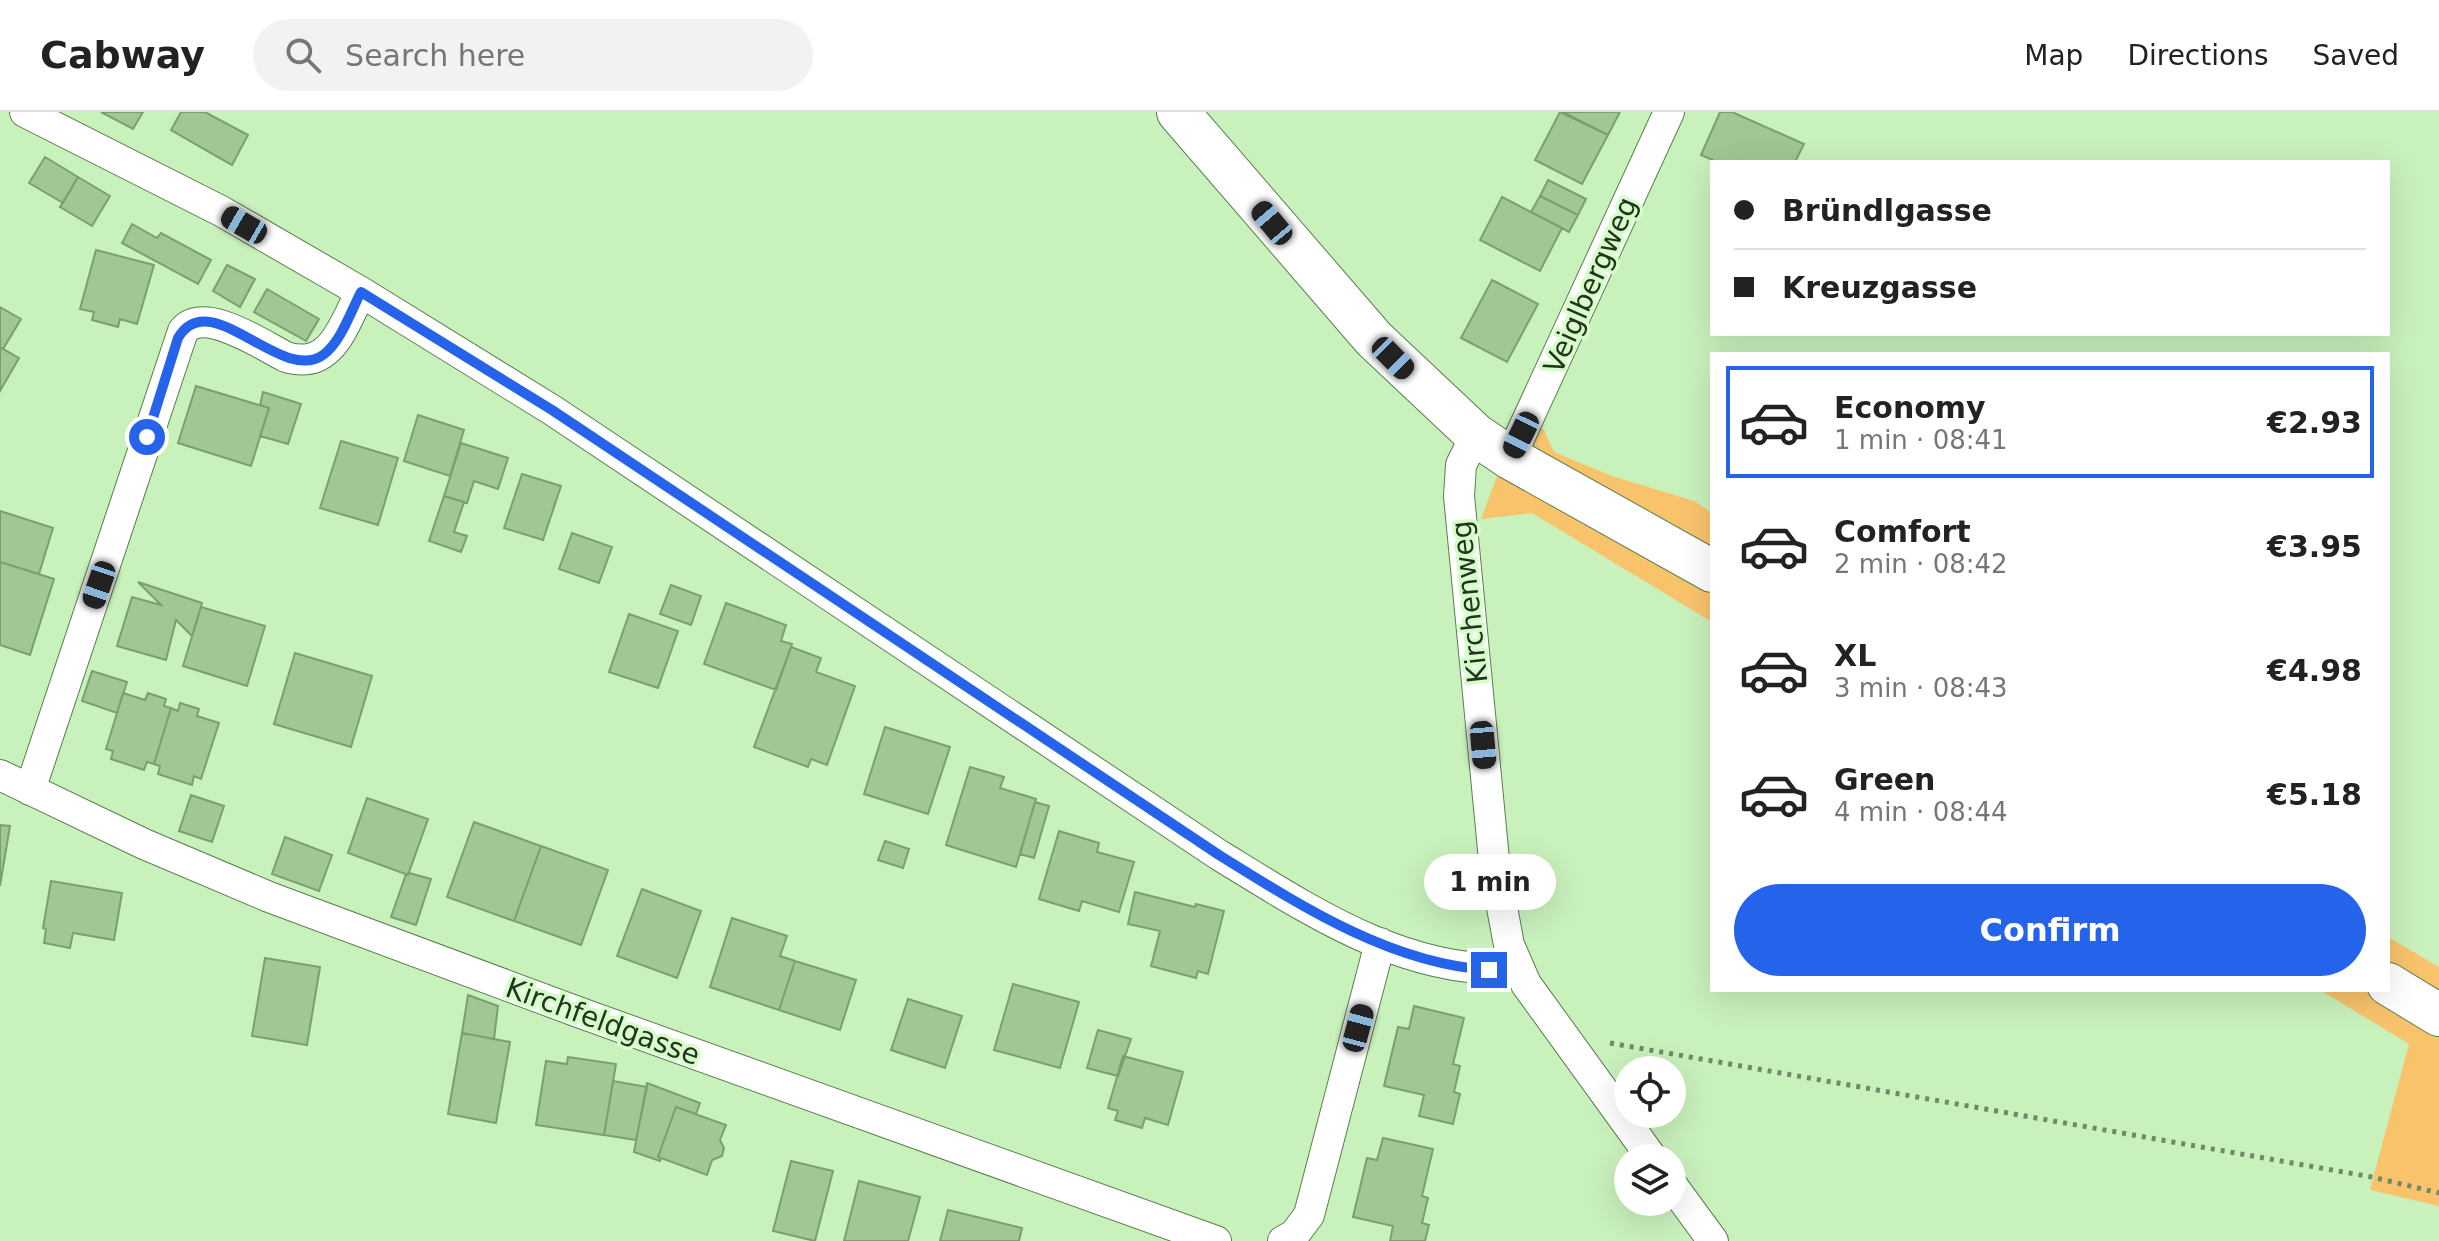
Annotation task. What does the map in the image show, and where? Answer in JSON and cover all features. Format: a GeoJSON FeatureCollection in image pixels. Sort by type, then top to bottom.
{"type":"FeatureCollection","features":[{"type":"Feature","properties":{"kind":"main road"},"geometry":{"type":"LineString","coordinates":[[1178,112],[1374,339],[1476,435],[1510,458],[1710,570]]}},
{"type":"Feature","properties":{"kind":"main road"},"geometry":{"type":"LineString","coordinates":[[2390,985],[2439,1015]]}},
{"type":"Feature","properties":{"kind":"street"},"geometry":{"type":"LineString","coordinates":[[25,112],[221,211],[361,292],[565,418],[1285,896],[1380,943],[1416,956],[1469,969],[1518,968]]}},
{"type":"Feature","properties":{"kind":"street","name":"Veiglbergweg"},"geometry":{"type":"LineString","coordinates":[[1510,458],[1669,112]]}},
{"type":"Feature","properties":{"kind":"street"},"geometry":{"type":"LineString","coordinates":[[30,790],[183,331],[193,323],[215,323],[286,357],[305,361],[315,359],[331,347],[361,292]]}},
{"type":"Feature","properties":{"kind":"street","name":"Kirchenweg"},"geometry":{"type":"LineString","coordinates":[[1476,435],[1461,465],[1459,496],[1495,870],[1509,945],[1518,968],[1575,1054],[1642,1144]]}},
{"type":"Feature","properties":{"kind":"street","name":"Kirchfeldgasse"},"geometry":{"type":"LineString","coordinates":[[0,775],[144,844],[269,897],[593,1018],[1216,1241]]}},
{"type":"Feature","properties":{"kind":"street"},"geometry":{"type":"LineString","coordinates":[[1283,1241],[1294,1235],[1309,1215],[1380,943]]}},
{"type":"Feature","properties":{"kind":"street"},"geometry":{"type":"LineString","coordinates":[[1686,1204],[1713,1241]]}},
{"type":"Feature","properties":{"kind":"path"},"geometry":{"type":"LineString","coordinates":[[1575,1054],[1597,1045],[1625,1044],[2372,1177],[2439,1193]]}},
{"type":"Feature","properties":{"kind":"shaded area"},"geometry":{"type":"Polygon","coordinates":[[[1520,415],[1544,430],[1554,452],[1612,476],[1694,501],[1710,512],[1710,621],[1532,513],[1481,519],[1520,415]]]}},
{"type":"Feature","properties":{"kind":"shaded area"},"geometry":{"type":"Polygon","coordinates":[[[2390,938],[2439,967],[2439,1206],[2370,1190],[2409,1044],[2323,992],[2390,992],[2390,938]]]}},
{"type":"Feature","properties":{"kind":"building"},"geometry":{"type":"Polygon","coordinates":[[[101,112],[143,112],[133,129],[101,112]]]}},
{"type":"Feature","properties":{"kind":"building"},"geometry":{"type":"Polygon","coordinates":[[[181,112],[205,112],[248,135],[232,165],[171,130],[181,112]]]}},
{"type":"Feature","properties":{"kind":"building"},"geometry":{"type":"Polygon","coordinates":[[[1560,112],[1608,135],[1582,184],[1535,160],[1560,112]]]}},
{"type":"Feature","properties":{"kind":"building"},"geometry":{"type":"Polygon","coordinates":[[[1563,112],[1620,112],[1608,135],[1563,112]]]}},
{"type":"Feature","properties":{"kind":"building"},"geometry":{"type":"Polygon","coordinates":[[[1720,112],[1732,112],[1804,144],[1796,160],[1712,160],[1701,155],[1720,112]]]}},
{"type":"Feature","properties":{"kind":"building"},"geometry":{"type":"Polygon","coordinates":[[[45,157],[78,177],[63,203],[29,183],[45,157]]]}},
{"type":"Feature","properties":{"kind":"building"},"geometry":{"type":"Polygon","coordinates":[[[78,177],[110,196],[92,226],[60,207],[78,177]]]}},
{"type":"Feature","properties":{"kind":"building"},"geometry":{"type":"Polygon","coordinates":[[[1548,180],[1586,199],[1578,215],[1540,196],[1548,180]]]}},
{"type":"Feature","properties":{"kind":"building"},"geometry":{"type":"Polygon","coordinates":[[[1540,196],[1578,215],[1569,232],[1531,212],[1540,196]]]}},
{"type":"Feature","properties":{"kind":"building"},"geometry":{"type":"Polygon","coordinates":[[[1502,197],[1562,228],[1540,271],[1480,240],[1502,197]]]}},
{"type":"Feature","properties":{"kind":"building"},"geometry":{"type":"Polygon","coordinates":[[[132,224],[157,238],[161,233],[211,260],[198,284],[122,243],[132,224]]]}},
{"type":"Feature","properties":{"kind":"building"},"geometry":{"type":"Polygon","coordinates":[[[96,250],[154,265],[137,324],[120,319],[118,327],[92,320],[94,312],[80,309],[96,250]]]}},
{"type":"Feature","properties":{"kind":"building"},"geometry":{"type":"Polygon","coordinates":[[[227,265],[255,279],[240,307],[213,291],[227,265]]]}},
{"type":"Feature","properties":{"kind":"building"},"geometry":{"type":"Polygon","coordinates":[[[1492,280],[1538,304],[1507,362],[1461,338],[1492,280]]]}},
{"type":"Feature","properties":{"kind":"building"},"geometry":{"type":"Polygon","coordinates":[[[267,289],[319,319],[306,341],[254,312],[267,289]]]}},
{"type":"Feature","properties":{"kind":"building"},"geometry":{"type":"Polygon","coordinates":[[[0,307],[21,319],[3,349],[0,347],[0,307]]]}},
{"type":"Feature","properties":{"kind":"building"},"geometry":{"type":"Polygon","coordinates":[[[0,347],[19,358],[0,391],[0,347]]]}},
{"type":"Feature","properties":{"kind":"building"},"geometry":{"type":"Polygon","coordinates":[[[196,386],[269,408],[251,466],[178,443],[196,386]]]}},
{"type":"Feature","properties":{"kind":"building"},"geometry":{"type":"Polygon","coordinates":[[[263,392],[301,404],[288,444],[260,436],[269,408],[260,405],[263,392]]]}},
{"type":"Feature","properties":{"kind":"building"},"geometry":{"type":"Polygon","coordinates":[[[418,415],[464,430],[450,476],[404,461],[418,415]]]}},
{"type":"Feature","properties":{"kind":"building"},"geometry":{"type":"Polygon","coordinates":[[[341,441],[398,458],[378,525],[320,508],[341,441]]]}},
{"type":"Feature","properties":{"kind":"building"},"geometry":{"type":"Polygon","coordinates":[[[461,443],[508,458],[498,489],[474,481],[467,503],[444,496],[461,443]]]}},
{"type":"Feature","properties":{"kind":"building"},"geometry":{"type":"Polygon","coordinates":[[[522,474],[561,486],[543,540],[504,528],[522,474]]]}},
{"type":"Feature","properties":{"kind":"building"},"geometry":{"type":"Polygon","coordinates":[[[444,496],[464,502],[454,532],[467,536],[461,552],[429,541],[444,496]]]}},
{"type":"Feature","properties":{"kind":"building"},"geometry":{"type":"Polygon","coordinates":[[[0,511],[53,528],[39,574],[0,562],[0,511]]]}},
{"type":"Feature","properties":{"kind":"building"},"geometry":{"type":"Polygon","coordinates":[[[572,533],[612,547],[599,583],[559,569],[572,533]]]}},
{"type":"Feature","properties":{"kind":"building"},"geometry":{"type":"Polygon","coordinates":[[[0,562],[54,579],[30,655],[0,645],[0,562]]]}},
{"type":"Feature","properties":{"kind":"building"},"geometry":{"type":"Polygon","coordinates":[[[138,582],[202,603],[192,636],[176,620],[166,660],[117,646],[132,597],[161,605],[138,582]]]}},
{"type":"Feature","properties":{"kind":"building"},"geometry":{"type":"Polygon","coordinates":[[[671,585],[701,596],[691,625],[660,614],[671,585]]]}},
{"type":"Feature","properties":{"kind":"building"},"geometry":{"type":"Polygon","coordinates":[[[726,603],[786,625],[781,641],[792,644],[776,690],[704,664],[726,603]]]}},
{"type":"Feature","properties":{"kind":"building"},"geometry":{"type":"Polygon","coordinates":[[[201,607],[265,626],[247,686],[183,666],[201,607]]]}},
{"type":"Feature","properties":{"kind":"building"},"geometry":{"type":"Polygon","coordinates":[[[629,614],[678,631],[658,688],[609,672],[629,614]]]}},
{"type":"Feature","properties":{"kind":"building"},"geometry":{"type":"Polygon","coordinates":[[[791,647],[821,658],[816,672],[855,686],[827,765],[811,759],[808,767],[754,747],[791,647]]]}},
{"type":"Feature","properties":{"kind":"building"},"geometry":{"type":"Polygon","coordinates":[[[295,653],[372,676],[351,747],[274,724],[295,653]]]}},
{"type":"Feature","properties":{"kind":"building"},"geometry":{"type":"Polygon","coordinates":[[[92,671],[127,682],[117,713],[82,701],[92,671]]]}},
{"type":"Feature","properties":{"kind":"building"},"geometry":{"type":"Polygon","coordinates":[[[123,693],[145,700],[148,693],[166,699],[164,706],[171,708],[154,764],[147,762],[144,770],[111,759],[113,751],[106,749],[123,693]]]}},
{"type":"Feature","properties":{"kind":"building"},"geometry":{"type":"Polygon","coordinates":[[[180,703],[199,709],[197,716],[219,723],[201,779],[194,776],[192,785],[158,774],[160,766],[154,764],[171,708],[178,711],[180,703]]]}},
{"type":"Feature","properties":{"kind":"building"},"geometry":{"type":"Polygon","coordinates":[[[885,727],[950,747],[928,814],[864,794],[885,727]]]}},
{"type":"Feature","properties":{"kind":"building"},"geometry":{"type":"Polygon","coordinates":[[[970,767],[1004,777],[1000,788],[1036,799],[1016,867],[946,845],[970,767]]]}},
{"type":"Feature","properties":{"kind":"building"},"geometry":{"type":"Polygon","coordinates":[[[191,795],[224,806],[212,842],[179,831],[191,795]]]}},
{"type":"Feature","properties":{"kind":"building"},"geometry":{"type":"Polygon","coordinates":[[[367,798],[428,819],[408,875],[348,853],[367,798]]]}},
{"type":"Feature","properties":{"kind":"building"},"geometry":{"type":"Polygon","coordinates":[[[1035,802],[1049,806],[1034,858],[1020,854],[1035,802]]]}},
{"type":"Feature","properties":{"kind":"building"},"geometry":{"type":"Polygon","coordinates":[[[474,822],[541,846],[514,921],[447,897],[474,822]]]}},
{"type":"Feature","properties":{"kind":"building"},"geometry":{"type":"Polygon","coordinates":[[[0,825],[10,826],[0,886],[0,825]]]}},
{"type":"Feature","properties":{"kind":"building"},"geometry":{"type":"Polygon","coordinates":[[[1059,831],[1099,843],[1097,852],[1134,862],[1119,912],[1082,901],[1079,911],[1039,899],[1059,831]]]}},
{"type":"Feature","properties":{"kind":"building"},"geometry":{"type":"Polygon","coordinates":[[[285,837],[332,855],[319,891],[272,874],[285,837]]]}},
{"type":"Feature","properties":{"kind":"building"},"geometry":{"type":"Polygon","coordinates":[[[885,841],[909,849],[903,868],[878,860],[885,841]]]}},
{"type":"Feature","properties":{"kind":"building"},"geometry":{"type":"Polygon","coordinates":[[[541,846],[608,870],[581,945],[514,921],[541,846]]]}},
{"type":"Feature","properties":{"kind":"building"},"geometry":{"type":"Polygon","coordinates":[[[409,873],[431,879],[416,925],[391,917],[409,873]]]}},
{"type":"Feature","properties":{"kind":"building"},"geometry":{"type":"Polygon","coordinates":[[[51,881],[122,893],[114,940],[73,933],[70,948],[44,943],[46,929],[43,928],[51,881]]]}},
{"type":"Feature","properties":{"kind":"building"},"geometry":{"type":"Polygon","coordinates":[[[642,889],[701,911],[677,978],[617,956],[642,889]]]}},
{"type":"Feature","properties":{"kind":"building"},"geometry":{"type":"Polygon","coordinates":[[[1135,892],[1224,911],[1208,974],[1198,971],[1196,978],[1151,966],[1160,931],[1128,924],[1135,892]]]}},
{"type":"Feature","properties":{"kind":"building"},"geometry":{"type":"Polygon","coordinates":[[[732,918],[787,936],[780,956],[795,961],[779,1010],[710,987],[732,918]]]}},
{"type":"Feature","properties":{"kind":"building"},"geometry":{"type":"Polygon","coordinates":[[[265,958],[320,967],[307,1045],[252,1036],[265,958]]]}},
{"type":"Feature","properties":{"kind":"building"},"geometry":{"type":"Polygon","coordinates":[[[795,961],[856,980],[840,1030],[779,1010],[795,961]]]}},
{"type":"Feature","properties":{"kind":"building"},"geometry":{"type":"Polygon","coordinates":[[[1013,984],[1079,1002],[1060,1068],[994,1050],[1013,984]]]}},
{"type":"Feature","properties":{"kind":"building"},"geometry":{"type":"Polygon","coordinates":[[[468,995],[498,1006],[494,1039],[462,1033],[468,995]]]}},
{"type":"Feature","properties":{"kind":"building"},"geometry":{"type":"Polygon","coordinates":[[[908,999],[962,1016],[945,1068],[891,1050],[908,999]]]}},
{"type":"Feature","properties":{"kind":"building"},"geometry":{"type":"Polygon","coordinates":[[[1414,1006],[1464,1018],[1453,1064],[1460,1066],[1454,1092],[1460,1094],[1453,1124],[1419,1116],[1424,1095],[1384,1086],[1398,1027],[1409,1029],[1414,1006]]]}},
{"type":"Feature","properties":{"kind":"building"},"geometry":{"type":"Polygon","coordinates":[[[1098,1030],[1131,1039],[1118,1076],[1087,1068],[1098,1030]]]}},
{"type":"Feature","properties":{"kind":"building"},"geometry":{"type":"Polygon","coordinates":[[[462,1033],[510,1042],[496,1123],[448,1114],[462,1033]]]}},
{"type":"Feature","properties":{"kind":"building"},"geometry":{"type":"Polygon","coordinates":[[[1123,1056],[1183,1072],[1168,1125],[1145,1118],[1142,1128],[1115,1120],[1118,1111],[1108,1108],[1123,1056]]]}},
{"type":"Feature","properties":{"kind":"building"},"geometry":{"type":"Polygon","coordinates":[[[568,1057],[616,1064],[604,1135],[536,1125],[546,1061],[567,1064],[568,1057]]]}},
{"type":"Feature","properties":{"kind":"building"},"geometry":{"type":"Polygon","coordinates":[[[613,1081],[647,1087],[636,1140],[604,1135],[613,1081]]]}},
{"type":"Feature","properties":{"kind":"building"},"geometry":{"type":"Polygon","coordinates":[[[647,1083],[700,1103],[696,1114],[676,1107],[658,1157],[660,1161],[634,1152],[647,1083]]]}},
{"type":"Feature","properties":{"kind":"building"},"geometry":{"type":"Polygon","coordinates":[[[676,1107],[726,1125],[720,1140],[724,1148],[722,1156],[712,1160],[707,1175],[658,1157],[676,1107]]]}},
{"type":"Feature","properties":{"kind":"building"},"geometry":{"type":"Polygon","coordinates":[[[1383,1138],[1433,1149],[1422,1196],[1428,1198],[1422,1223],[1429,1225],[1425,1241],[1390,1241],[1393,1226],[1353,1217],[1367,1158],[1377,1160],[1383,1138]]]}},
{"type":"Feature","properties":{"kind":"building"},"geometry":{"type":"Polygon","coordinates":[[[791,1161],[833,1171],[815,1241],[773,1231],[791,1161]]]}},
{"type":"Feature","properties":{"kind":"building"},"geometry":{"type":"Polygon","coordinates":[[[859,1181],[920,1197],[908,1241],[844,1241],[859,1181]]]}},
{"type":"Feature","properties":{"kind":"building"},"geometry":{"type":"Polygon","coordinates":[[[948,1210],[1022,1228],[1019,1241],[940,1241],[948,1210]]]}},
{"type":"Feature","properties":{"kind":"route"},"geometry":{"type":"LineString","coordinates":[[147,437],[178,338],[187,326],[199,322],[215,323],[286,357],[305,361],[315,359],[331,347],[361,292],[552,410],[1285,896],[1380,943],[1446,965],[1489,970]]}}]}
